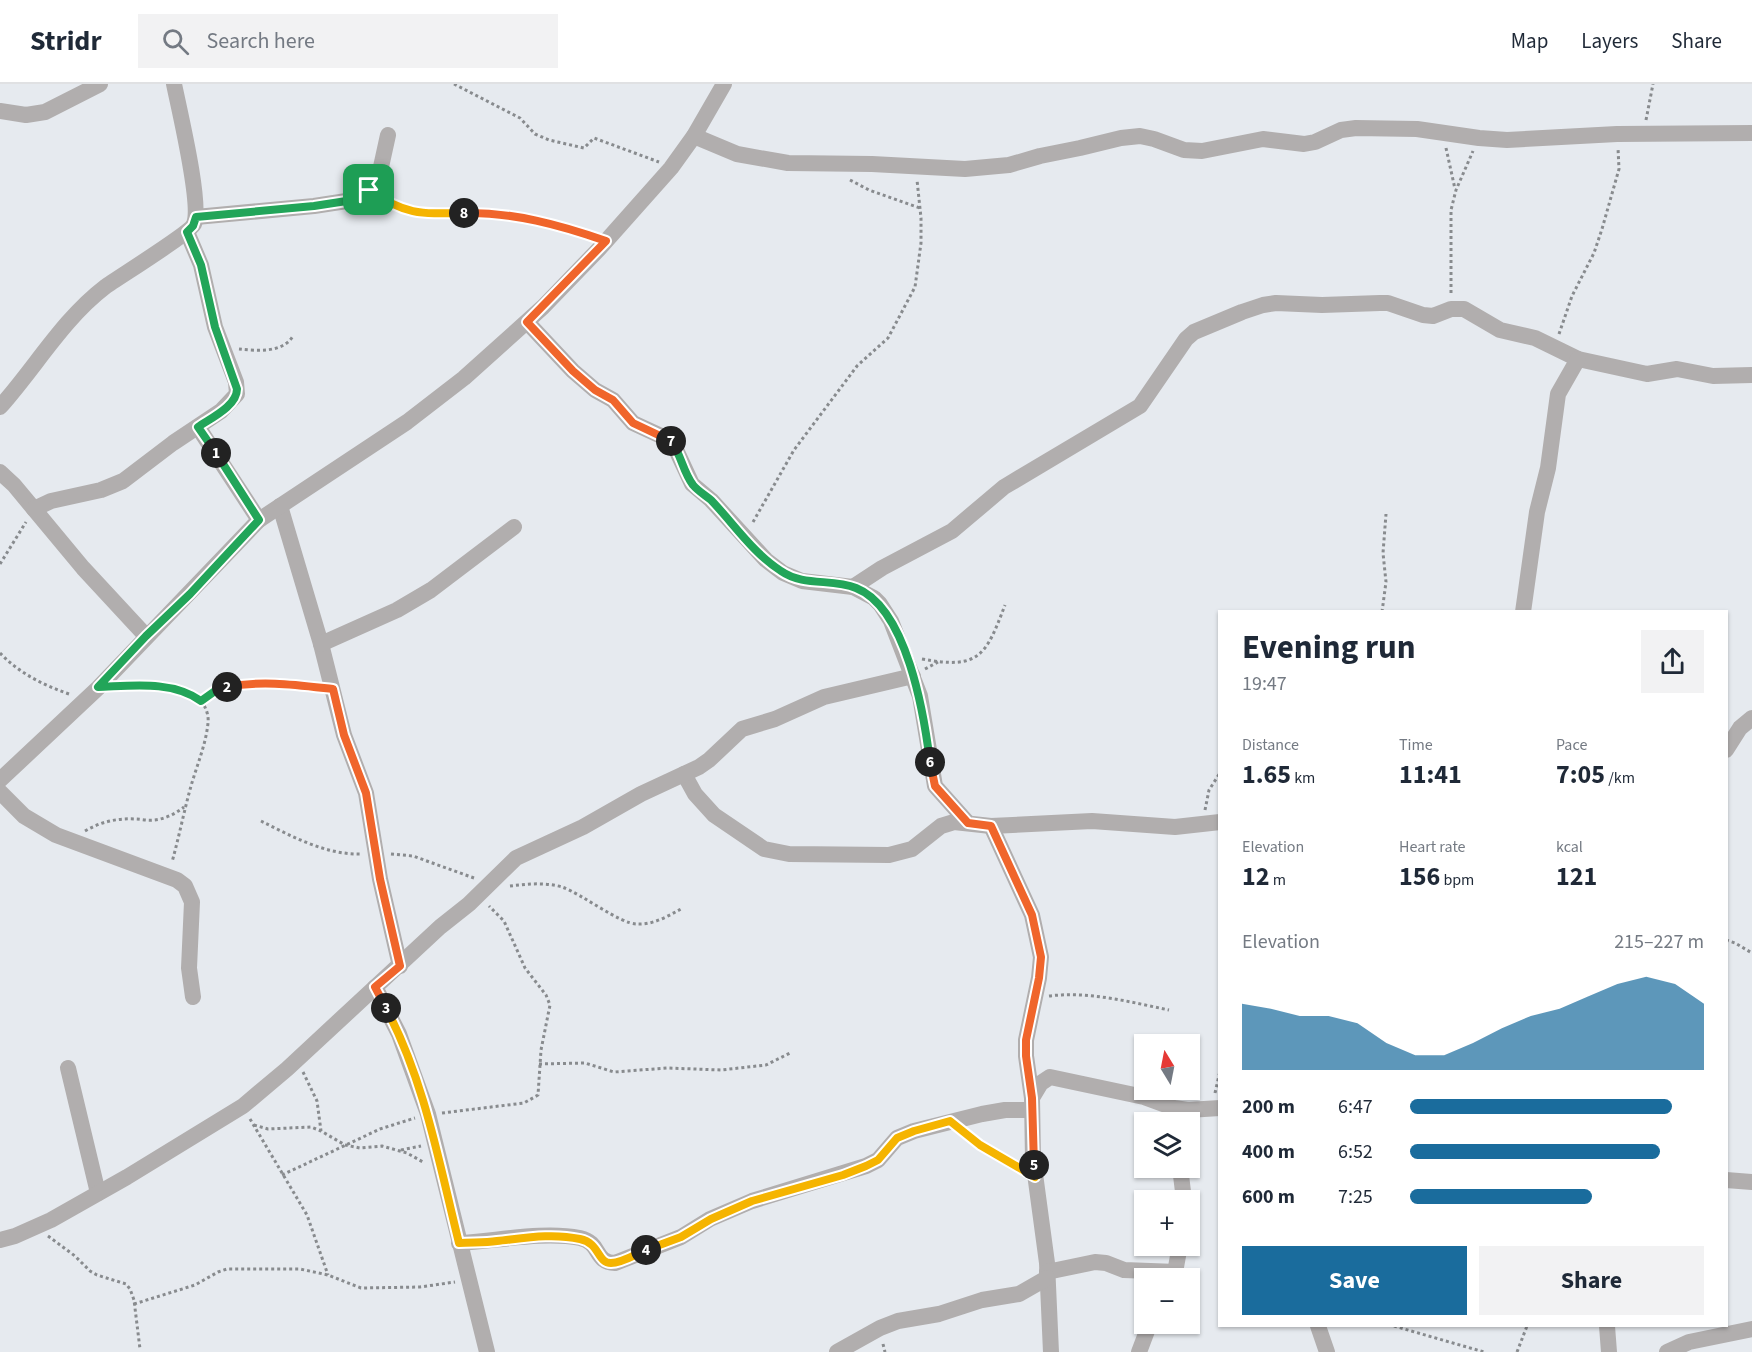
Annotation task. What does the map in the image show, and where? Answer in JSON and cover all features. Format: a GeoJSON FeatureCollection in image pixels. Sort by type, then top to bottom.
{"type":"FeatureCollection","features":[{"type":"Feature","properties":{"kind":"street"},"geometry":{"type":"LineString","coordinates":[[0,111],[26,115],[45,112],[100,84]]}},
{"type":"Feature","properties":{"kind":"street"},"geometry":{"type":"LineString","coordinates":[[0,407],[74,316],[96,295],[193,226],[196,217],[174,84]]}},
{"type":"Feature","properties":{"kind":"street"},"geometry":{"type":"LineString","coordinates":[[0,780],[98,687],[259,520],[407,422],[464,378],[527,322],[606,241],[671,168],[694,136],[724,84]]}},
{"type":"Feature","properties":{"kind":"street"},"geometry":{"type":"LineString","coordinates":[[694,136],[737,154],[789,163],[987,169],[1120,138],[1140,136],[1184,150],[1202,151],[1263,139],[1305,144],[1341,130],[1356,128],[1417,129],[1507,140],[1645,133],[1752,133]]}},
{"type":"Feature","properties":{"kind":"street"},"geometry":{"type":"LineString","coordinates":[[196,217],[353,200],[369,190],[379,176],[388,135]]}},
{"type":"Feature","properties":{"kind":"street"},"geometry":{"type":"LineString","coordinates":[[34,509],[51,501],[101,490],[123,481],[221,411],[237,394],[236,382],[222,348],[211,310],[201,265],[187,232]]}},
{"type":"Feature","properties":{"kind":"street"},"geometry":{"type":"LineString","coordinates":[[853,587],[882,568],[952,531],[1004,487],[1140,406],[1186,339],[1194,332],[1242,312],[1276,303],[1322,305],[1388,303],[1423,315],[1433,316],[1451,309],[1464,309],[1500,330],[1535,338],[1578,360],[1647,374],[1677,369],[1713,376],[1752,375]]}},
{"type":"Feature","properties":{"kind":"street"},"geometry":{"type":"LineString","coordinates":[[527,322],[573,371],[595,390],[613,400],[633,423],[672,441],[692,484],[711,500],[766,560],[783,573],[802,581],[853,587],[874,598],[880,604],[891,621],[906,655],[922,705],[935,786],[968,823]]}},
{"type":"Feature","properties":{"kind":"street"},"geometry":{"type":"LineString","coordinates":[[1523,610],[1537,513],[1548,468],[1558,394],[1578,360]]}},
{"type":"Feature","properties":{"kind":"street"},"geometry":{"type":"LineString","coordinates":[[198,427],[259,520]]}},
{"type":"Feature","properties":{"kind":"street"},"geometry":{"type":"LineString","coordinates":[[0,472],[14,485],[83,568],[146,636]]}},
{"type":"Feature","properties":{"kind":"street"},"geometry":{"type":"LineString","coordinates":[[279,506],[321,644],[344,735],[366,793],[376,854],[400,966]]}},
{"type":"Feature","properties":{"kind":"street"},"geometry":{"type":"LineString","coordinates":[[321,644],[397,610],[431,590],[514,527]]}},
{"type":"Feature","properties":{"kind":"street"},"geometry":{"type":"LineString","coordinates":[[0,1240],[34,1227],[98,1193],[243,1106],[297,1060],[516,858],[583,827],[615,807],[710,760],[742,729],[775,719],[824,697],[913,676]]}},
{"type":"Feature","properties":{"kind":"street"},"geometry":{"type":"LineString","coordinates":[[1728,747],[1740,728],[1752,718]]}},
{"type":"Feature","properties":{"kind":"street"},"geometry":{"type":"LineString","coordinates":[[684,774],[695,794],[714,815],[764,849],[789,854],[896,854],[921,843],[941,826],[954,822],[991,826],[1092,821],[1159,827],[1211,823]]}},
{"type":"Feature","properties":{"kind":"street"},"geometry":{"type":"LineString","coordinates":[[0,792],[24,816],[56,835],[168,877],[185,886],[192,902],[189,968],[193,997]]}},
{"type":"Feature","properties":{"kind":"street"},"geometry":{"type":"LineString","coordinates":[[991,826],[1035,922],[1041,957],[1026,1040],[1026,1056],[1032,1104],[1035,1177],[1047,1275],[1050,1352]]}},
{"type":"Feature","properties":{"kind":"street"},"geometry":{"type":"LineString","coordinates":[[375,987],[399,1034],[428,1114],[487,1352]]}},
{"type":"Feature","properties":{"kind":"street"},"geometry":{"type":"LineString","coordinates":[[68,1068],[98,1193]]}},
{"type":"Feature","properties":{"kind":"street"},"geometry":{"type":"LineString","coordinates":[[1032,1104],[1041,1083],[1050,1077],[1144,1097],[1178,1112]]}},
{"type":"Feature","properties":{"kind":"street"},"geometry":{"type":"LineString","coordinates":[[459,1243],[545,1235],[568,1236],[588,1240],[593,1243],[602,1260],[606,1263],[615,1263],[681,1237],[711,1219],[752,1201],[843,1175],[866,1166],[878,1160],[897,1138],[914,1131],[1032,1104]]}},
{"type":"Feature","properties":{"kind":"street"},"geometry":{"type":"LineString","coordinates":[[1200,1113],[1215,1109]]}},
{"type":"Feature","properties":{"kind":"street"},"geometry":{"type":"LineString","coordinates":[[1728,1180],[1752,1182]]}},
{"type":"Feature","properties":{"kind":"street"},"geometry":{"type":"LineString","coordinates":[[837,1352],[897,1321],[939,1314],[982,1300],[1019,1294],[1047,1275],[1095,1262],[1134,1271]]}},
{"type":"Feature","properties":{"kind":"street"},"geometry":{"type":"LineString","coordinates":[[1318,1327],[1327,1352]]}},
{"type":"Feature","properties":{"kind":"street"},"geometry":{"type":"LineString","coordinates":[[1607,1327],[1609,1352]]}},
{"type":"Feature","properties":{"kind":"street"},"geometry":{"type":"LineString","coordinates":[[1667,1352],[1689,1342],[1752,1329]]}},
{"type":"Feature","properties":{"kind":"street"},"geometry":{"type":"LineString","coordinates":[[1139,1352],[1146,1334]]}},
{"type":"Feature","properties":{"kind":"path"},"geometry":{"type":"LineString","coordinates":[[454,84],[520,118],[531,131],[549,140],[584,148],[594,138],[651,158],[671,168]]}},
{"type":"Feature","properties":{"kind":"path"},"geometry":{"type":"LineString","coordinates":[[1645,133],[1650,88],[1653,84]]}},
{"type":"Feature","properties":{"kind":"path"},"geometry":{"type":"LineString","coordinates":[[1444,132],[1456,190]]}},
{"type":"Feature","properties":{"kind":"path"},"geometry":{"type":"LineString","coordinates":[[1554,347],[1572,296],[1594,253],[1612,197],[1619,169],[1617,134]]}},
{"type":"Feature","properties":{"kind":"path"},"geometry":{"type":"LineString","coordinates":[[1451,309],[1451,210],[1456,190],[1479,138]]}},
{"type":"Feature","properties":{"kind":"path"},"geometry":{"type":"LineString","coordinates":[[744,537],[794,450],[856,366],[888,338],[915,287],[921,243],[916,166]]}},
{"type":"Feature","properties":{"kind":"path"},"geometry":{"type":"LineString","coordinates":[[849,179],[877,193],[920,208]]}},
{"type":"Feature","properties":{"kind":"path"},"geometry":{"type":"LineString","coordinates":[[369,190],[391,205],[408,211],[496,213],[568,228],[606,241]]}},
{"type":"Feature","properties":{"kind":"path"},"geometry":{"type":"LineString","coordinates":[[222,348],[269,349],[283,346],[293,336]]}},
{"type":"Feature","properties":{"kind":"path"},"geometry":{"type":"LineString","coordinates":[[0,564],[34,509]]}},
{"type":"Feature","properties":{"kind":"path"},"geometry":{"type":"LineString","coordinates":[[1382,610],[1386,582],[1383,553],[1386,514]]}},
{"type":"Feature","properties":{"kind":"path"},"geometry":{"type":"LineString","coordinates":[[906,655],[951,663],[965,662],[977,657],[993,636],[1005,605]]}},
{"type":"Feature","properties":{"kind":"path"},"geometry":{"type":"LineString","coordinates":[[0,653],[11,664],[39,682],[84,700]]}},
{"type":"Feature","properties":{"kind":"path"},"geometry":{"type":"LineString","coordinates":[[201,701],[221,688],[246,683],[277,683],[333,689]]}},
{"type":"Feature","properties":{"kind":"path"},"geometry":{"type":"LineString","coordinates":[[98,687],[171,688],[191,695],[206,707],[208,721],[203,748],[185,807],[168,877]]}},
{"type":"Feature","properties":{"kind":"path"},"geometry":{"type":"LineString","coordinates":[[1211,823],[1209,790],[1218,776]]}},
{"type":"Feature","properties":{"kind":"path"},"geometry":{"type":"LineString","coordinates":[[68,838],[101,823],[134,819],[154,820],[169,817],[185,807]]}},
{"type":"Feature","properties":{"kind":"path"},"geometry":{"type":"LineString","coordinates":[[261,820],[319,847],[351,855],[413,856],[473,878],[485,889],[504,921],[525,968],[549,1000],[550,1013],[539,1064],[540,1086],[538,1095],[532,1100],[512,1106],[428,1114],[380,1129],[282,1175]]}},
{"type":"Feature","properties":{"kind":"path"},"geometry":{"type":"LineString","coordinates":[[485,889],[531,884],[562,888],[636,925],[650,923],[681,909]]}},
{"type":"Feature","properties":{"kind":"path"},"geometry":{"type":"LineString","coordinates":[[1728,941],[1752,953]]}},
{"type":"Feature","properties":{"kind":"path"},"geometry":{"type":"LineString","coordinates":[[1035,997],[1076,995],[1128,1001],[1169,1010]]}},
{"type":"Feature","properties":{"kind":"path"},"geometry":{"type":"LineString","coordinates":[[539,1064],[585,1063],[614,1072],[667,1068],[722,1070],[766,1065],[790,1053]]}},
{"type":"Feature","properties":{"kind":"path"},"geometry":{"type":"LineString","coordinates":[[297,1060],[313,1089],[321,1131]]}},
{"type":"Feature","properties":{"kind":"path"},"geometry":{"type":"LineString","coordinates":[[1215,1109],[1218,1086]]}},
{"type":"Feature","properties":{"kind":"path"},"geometry":{"type":"LineString","coordinates":[[243,1106],[307,1215],[328,1275]]}},
{"type":"Feature","properties":{"kind":"path"},"geometry":{"type":"LineString","coordinates":[[950,1121],[980,1145],[1035,1177]]}},
{"type":"Feature","properties":{"kind":"path"},"geometry":{"type":"LineString","coordinates":[[254,1125],[268,1129],[311,1127],[345,1145],[360,1148],[382,1146],[399,1150],[443,1173]]}},
{"type":"Feature","properties":{"kind":"path"},"geometry":{"type":"LineString","coordinates":[[399,1150],[426,1144]]}},
{"type":"Feature","properties":{"kind":"path"},"geometry":{"type":"LineString","coordinates":[[34,1227],[75,1256],[90,1271],[126,1284],[130,1289],[134,1304],[140,1349]]}},
{"type":"Feature","properties":{"kind":"path"},"geometry":{"type":"LineString","coordinates":[[134,1304],[195,1285],[227,1269],[300,1269],[328,1275],[361,1288],[392,1289],[451,1283],[468,1278]]}},
{"type":"Feature","properties":{"kind":"path"},"geometry":{"type":"LineString","coordinates":[[1398,1327],[1484,1352]]}},
{"type":"Feature","properties":{"kind":"path"},"geometry":{"type":"LineString","coordinates":[[1517,1352],[1527,1327]]}},
{"type":"Feature","properties":{"kind":"route"},"geometry":{"type":"LineString","coordinates":[[369,190],[391,205],[408,211],[496,213],[568,228],[606,241],[527,322],[573,371],[588,385],[613,400],[633,423],[672,441],[692,484],[711,500],[766,560],[783,573],[802,581],[853,587],[863,591],[880,604],[891,621],[920,696],[935,786],[968,823],[991,826],[1032,915],[1041,957],[1026,1040],[1032,1098],[1035,1177],[980,1145],[950,1121],[897,1138],[878,1160],[866,1166],[843,1175],[752,1201],[711,1219],[681,1237],[615,1263],[606,1263],[602,1260],[593,1243],[588,1240],[568,1236],[545,1235],[459,1243],[428,1114],[399,1034],[375,987],[400,966],[380,879],[366,793],[344,735],[333,689],[277,683],[246,683],[221,688],[201,701],[171,688],[98,687],[259,520],[198,427],[234,399],[237,389],[215,327],[201,265],[187,232],[193,226],[196,217],[353,200],[369,190]]}}]}
